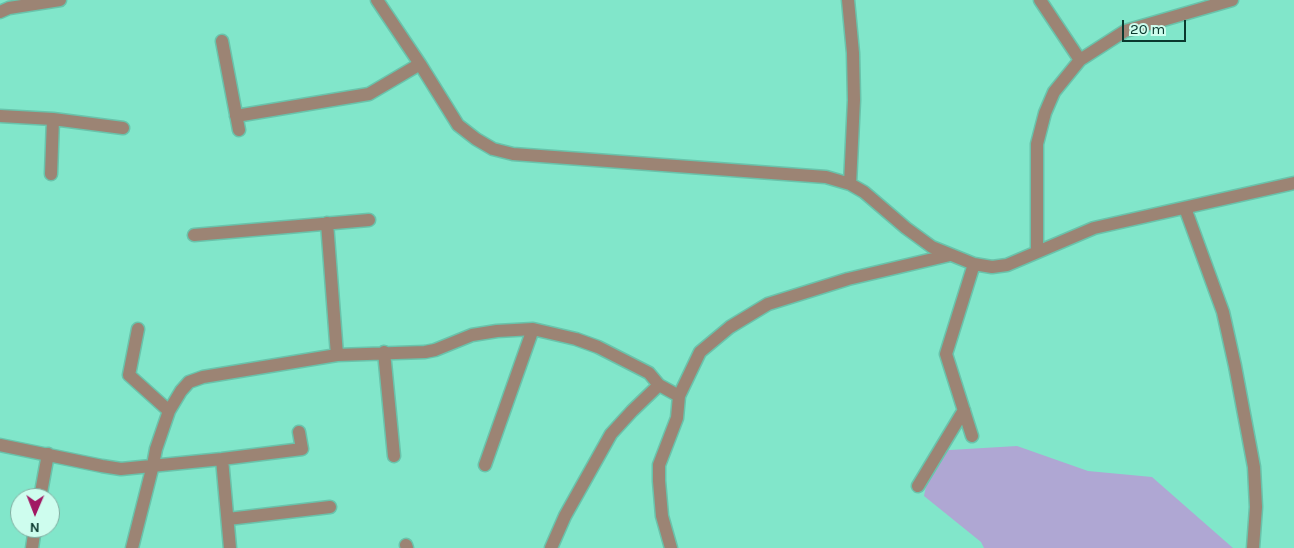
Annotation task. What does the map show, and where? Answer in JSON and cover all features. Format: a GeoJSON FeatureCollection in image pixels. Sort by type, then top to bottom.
{"type":"FeatureCollection","features":[{"type":"Feature","properties":{"kind":"street"},"geometry":{"type":"LineString","coordinates":[[0,12],[9,8],[60,0]]}},
{"type":"Feature","properties":{"kind":"street"},"geometry":{"type":"LineString","coordinates":[[377,0],[458,125],[476,139],[494,149],[513,154],[826,177],[850,184],[864,192],[906,228],[932,247],[974,264],[992,267],[1007,265],[1094,228],[1294,183]]}},
{"type":"Feature","properties":{"kind":"street"},"geometry":{"type":"LineString","coordinates":[[848,0],[854,54],[850,184]]}},
{"type":"Feature","properties":{"kind":"street"},"geometry":{"type":"LineString","coordinates":[[1040,0],[1080,60]]}},
{"type":"Feature","properties":{"kind":"street"},"geometry":{"type":"LineString","coordinates":[[1037,252],[1037,144],[1054,92],[1080,60],[1125,31],[1232,0]]}},
{"type":"Feature","properties":{"kind":"street"},"geometry":{"type":"LineString","coordinates":[[222,41],[240,130]]}},
{"type":"Feature","properties":{"kind":"street"},"geometry":{"type":"LineString","coordinates":[[236,116],[369,94],[420,64]]}},
{"type":"Feature","properties":{"kind":"street"},"geometry":{"type":"LineString","coordinates":[[0,116],[53,119],[123,128]]}},
{"type":"Feature","properties":{"kind":"street"},"geometry":{"type":"LineString","coordinates":[[52,174],[53,119]]}},
{"type":"Feature","properties":{"kind":"street"},"geometry":{"type":"LineString","coordinates":[[1185,208],[1223,312],[1236,366],[1254,467],[1256,508],[1253,548]]}},
{"type":"Feature","properties":{"kind":"street"},"geometry":{"type":"LineString","coordinates":[[194,236],[369,220]]}},
{"type":"Feature","properties":{"kind":"street"},"geometry":{"type":"LineString","coordinates":[[327,223],[337,355]]}},
{"type":"Feature","properties":{"kind":"street"},"geometry":{"type":"LineString","coordinates":[[670,548],[662,516],[659,465],[677,418],[679,396],[700,352],[730,327],[768,304],[848,279],[950,255]]}},
{"type":"Feature","properties":{"kind":"street"},"geometry":{"type":"LineString","coordinates":[[972,436],[946,354],[974,264]]}},
{"type":"Feature","properties":{"kind":"street"},"geometry":{"type":"LineString","coordinates":[[138,329],[130,375],[169,411]]}},
{"type":"Feature","properties":{"kind":"street"},"geometry":{"type":"LineString","coordinates":[[132,548],[156,448],[169,411],[190,382],[203,377],[337,355],[425,352],[472,336],[497,331],[533,329],[576,339],[598,347],[649,373],[659,385],[679,396]]}},
{"type":"Feature","properties":{"kind":"street"},"geometry":{"type":"LineString","coordinates":[[485,465],[533,329]]}},
{"type":"Feature","properties":{"kind":"street"},"geometry":{"type":"LineString","coordinates":[[384,352],[394,456]]}},
{"type":"Feature","properties":{"kind":"street"},"geometry":{"type":"LineString","coordinates":[[551,548],[565,516],[611,434],[659,385]]}},
{"type":"Feature","properties":{"kind":"street"},"geometry":{"type":"LineString","coordinates":[[918,486],[964,410]]}},
{"type":"Feature","properties":{"kind":"street"},"geometry":{"type":"LineString","coordinates":[[0,445],[102,466],[122,468],[222,459],[302,449],[299,432]]}},
{"type":"Feature","properties":{"kind":"street"},"geometry":{"type":"LineString","coordinates":[[42,488],[48,454]]}},
{"type":"Feature","properties":{"kind":"street"},"geometry":{"type":"LineString","coordinates":[[222,459],[230,548]]}},
{"type":"Feature","properties":{"kind":"street"},"geometry":{"type":"LineString","coordinates":[[228,519],[330,507]]}},
{"type":"Feature","properties":{"kind":"shaded area"},"geometry":{"type":"Polygon","coordinates":[[[1017,446],[1088,471],[1152,477],[1233,548],[984,548],[981,542],[924,496],[933,451],[1017,446]]]}}]}
